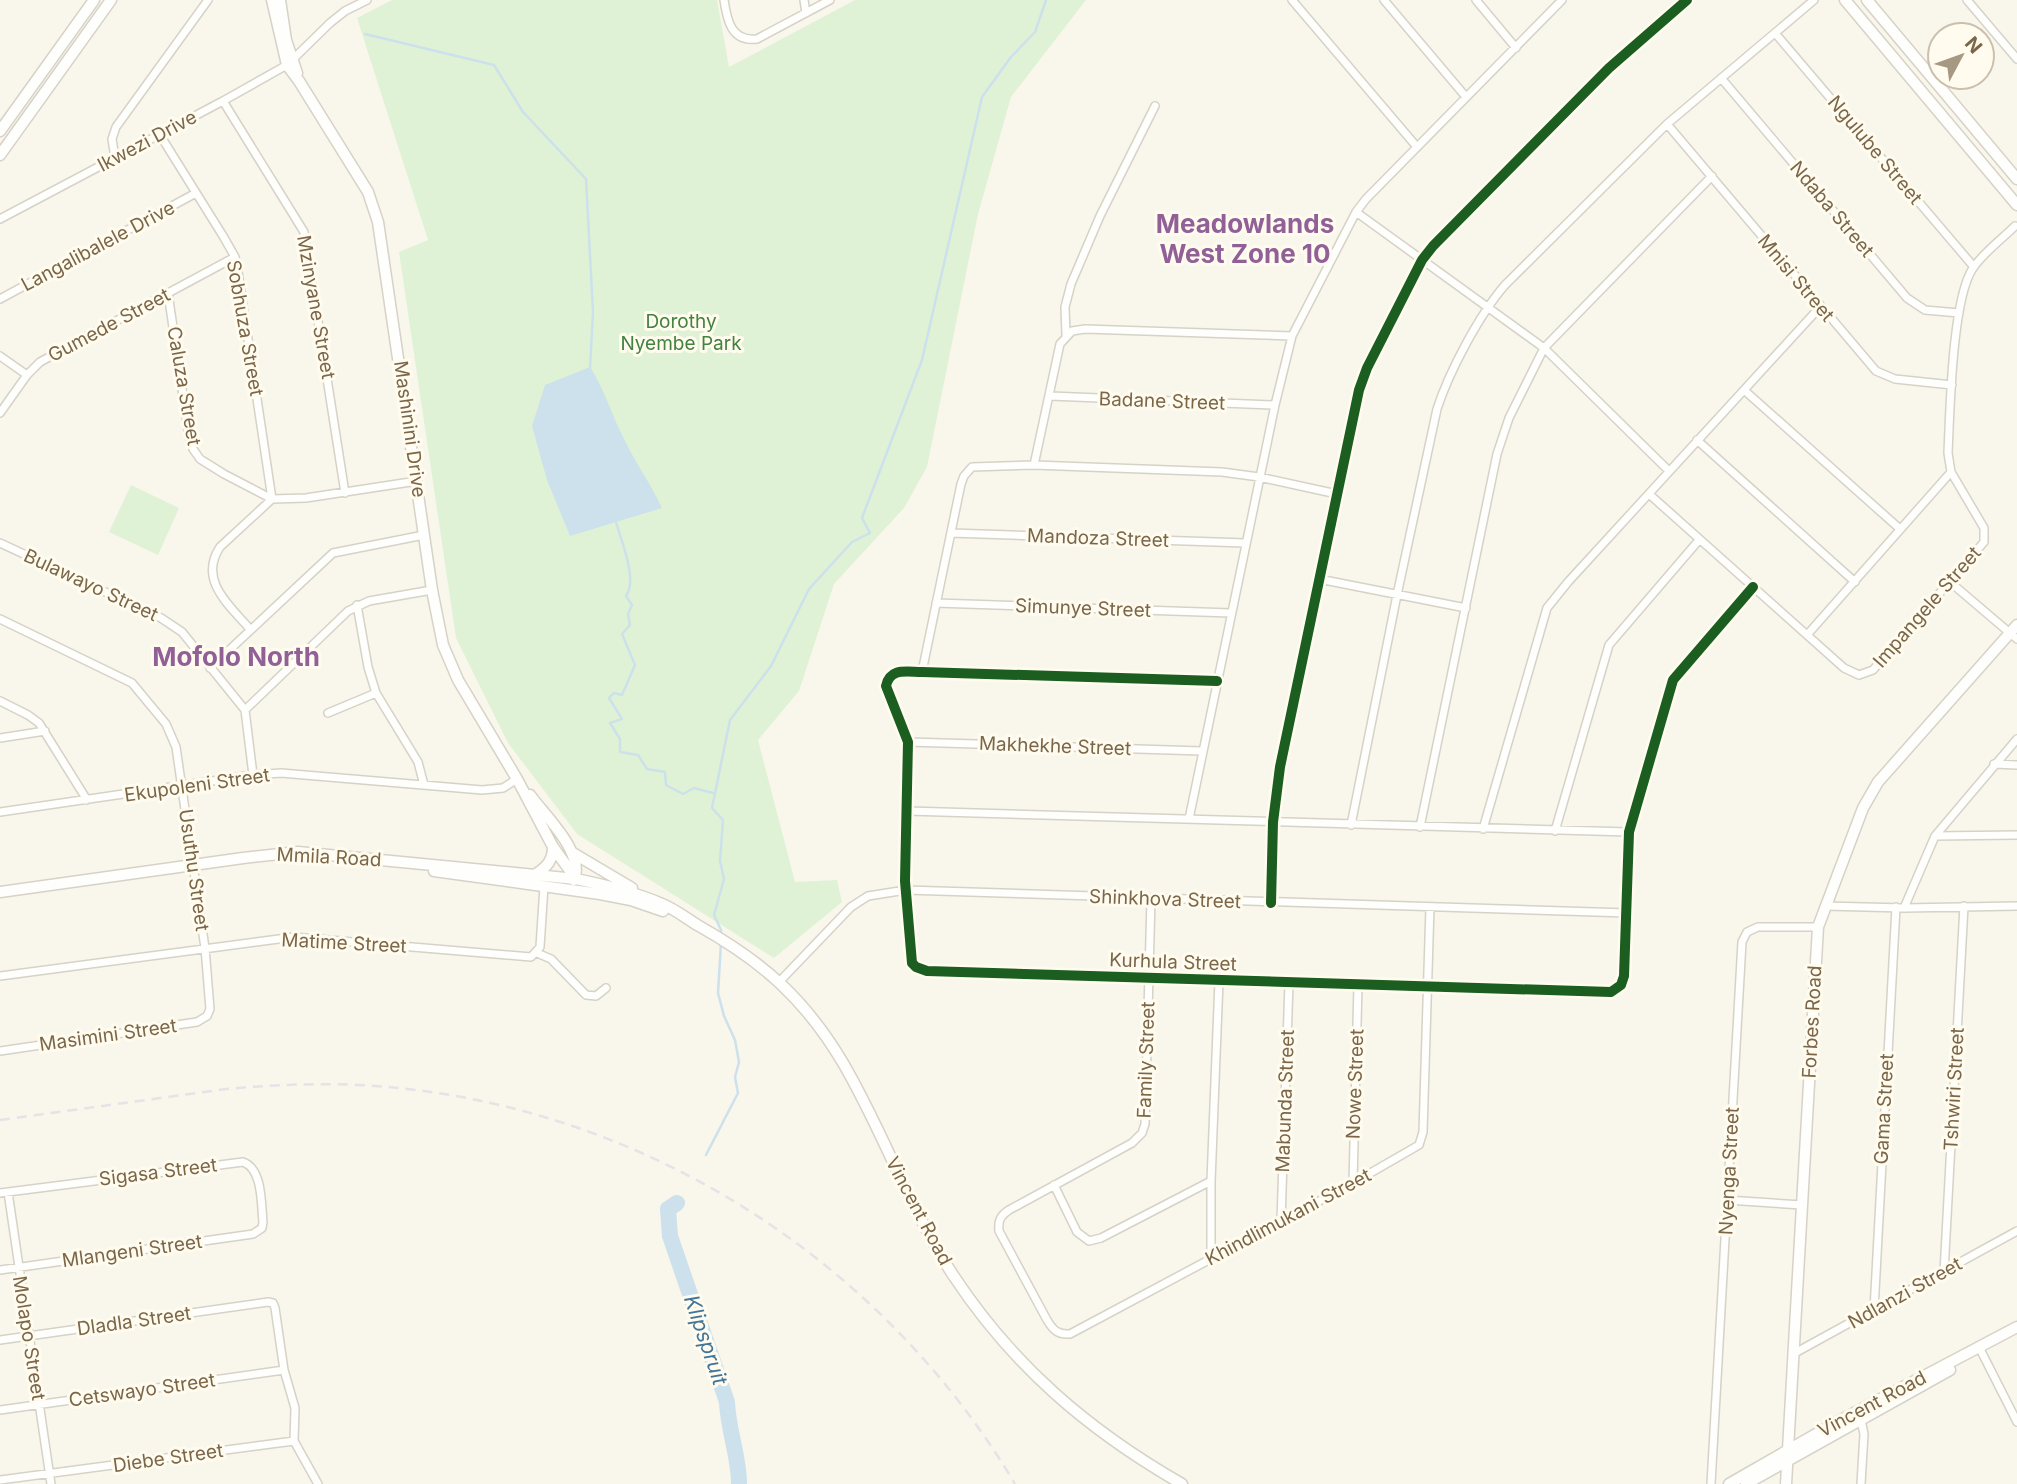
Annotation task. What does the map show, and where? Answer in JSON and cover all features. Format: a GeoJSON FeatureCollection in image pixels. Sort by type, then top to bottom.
{"type":"FeatureCollection","features":[{"type":"Feature","properties":{"kind":"main road"},"geometry":{"type":"LineString","coordinates":[[0,131],[94,0]]}},
{"type":"Feature","properties":{"kind":"main road"},"geometry":{"type":"LineString","coordinates":[[0,155],[111,0]]}},
{"type":"Feature","properties":{"kind":"main road"},"geometry":{"type":"LineString","coordinates":[[272,0],[290,62]]}},
{"type":"Feature","properties":{"kind":"main road"},"geometry":{"type":"LineString","coordinates":[[280,0],[290,62]]}},
{"type":"Feature","properties":{"kind":"main road"},"geometry":{"type":"LineString","coordinates":[[1845,0],[2017,205]]}},
{"type":"Feature","properties":{"kind":"main road"},"geometry":{"type":"LineString","coordinates":[[1867,0],[2017,179]]}},
{"type":"Feature","properties":{"kind":"main road","name":"Mashinini Drive"},"geometry":{"type":"LineString","coordinates":[[290,62],[368,192],[378,222],[432,590],[449,661],[553,847],[576,879]]}},
{"type":"Feature","properties":{"kind":"main road","name":"Forbes Road"},"geometry":{"type":"LineString","coordinates":[[1786,1484],[1818,927],[1863,808],[1878,782],[2015,632]]}},
{"type":"Feature","properties":{"kind":"main road","name":"Mashinini Drive"},"geometry":{"type":"LineString","coordinates":[[517,779],[573,853]]}},
{"type":"Feature","properties":{"kind":"main road"},"geometry":{"type":"LineString","coordinates":[[535,874],[551,860],[553,847]]}},
{"type":"Feature","properties":{"kind":"main road","name":"Mmila Road"},"geometry":{"type":"LineString","coordinates":[[0,898],[288,853],[576,879]]}},
{"type":"Feature","properties":{"kind":"main road"},"geometry":{"type":"LineString","coordinates":[[573,853],[576,879]]}},
{"type":"Feature","properties":{"kind":"main road"},"geometry":{"type":"LineString","coordinates":[[573,853],[644,896]]}},
{"type":"Feature","properties":{"kind":"main road","name":"Mmila Road"},"geometry":{"type":"LineString","coordinates":[[356,860],[564,889]]}},
{"type":"Feature","properties":{"kind":"main road","name":"Mmila Road"},"geometry":{"type":"LineString","coordinates":[[0,892],[194,867]]}},
{"type":"Feature","properties":{"kind":"main road"},"geometry":{"type":"LineString","coordinates":[[564,889],[576,879]]}},
{"type":"Feature","properties":{"kind":"main road"},"geometry":{"type":"LineString","coordinates":[[576,879],[586,886],[631,900]]}},
{"type":"Feature","properties":{"kind":"main road","name":"Vincent Road"},"geometry":{"type":"LineString","coordinates":[[576,879],[644,896],[666,905],[747,955],[780,982],[817,1024],[844,1064],[942,1258],[985,1320],[1026,1367],[1080,1417],[1129,1452],[1182,1484]]}},
{"type":"Feature","properties":{"kind":"main road","name":"Vincent Road"},"geometry":{"type":"LineString","coordinates":[[564,889],[631,900],[684,917]]}},
{"type":"Feature","properties":{"kind":"main road","name":"Vincent Road"},"geometry":{"type":"LineString","coordinates":[[1746,1484],[1788,1454],[1861,1420],[2017,1329]]}},
{"type":"Feature","properties":{"kind":"main road","name":"Vincent Road"},"geometry":{"type":"LineString","coordinates":[[1729,1484],[1980,1350]]}},
{"type":"Feature","properties":{"kind":"street"},"geometry":{"type":"LineString","coordinates":[[116,158],[112,139],[116,127],[208,0]]}},
{"type":"Feature","properties":{"kind":"street","name":"Ikwezi Drive"},"geometry":{"type":"LineString","coordinates":[[0,219],[223,101],[290,62],[337,17],[367,0]]}},
{"type":"Feature","properties":{"kind":"street"},"geometry":{"type":"LineString","coordinates":[[724,0],[729,27],[750,40],[830,0]]}},
{"type":"Feature","properties":{"kind":"street"},"geometry":{"type":"LineString","coordinates":[[804,0],[806,13]]}},
{"type":"Feature","properties":{"kind":"street"},"geometry":{"type":"LineString","coordinates":[[1292,0],[1417,147]]}},
{"type":"Feature","properties":{"kind":"street"},"geometry":{"type":"LineString","coordinates":[[1384,0],[1466,97]]}},
{"type":"Feature","properties":{"kind":"street"},"geometry":{"type":"LineString","coordinates":[[1476,0],[1516,48]]}},
{"type":"Feature","properties":{"kind":"street"},"geometry":{"type":"LineString","coordinates":[[1189,819],[1259,477],[1292,336],[1356,212],[1374,189],[1562,0]]}},
{"type":"Feature","properties":{"kind":"street"},"geometry":{"type":"LineString","coordinates":[[1271,903],[1273,822],[1280,767],[1359,390],[1367,368],[1422,260],[1442,236],[1590,86],[1687,0]]}},
{"type":"Feature","properties":{"kind":"street"},"geometry":{"type":"LineString","coordinates":[[1351,825],[1437,409],[1443,391],[1487,307],[1505,285],[1667,124],[1814,0]]}},
{"type":"Feature","properties":{"kind":"street"},"geometry":{"type":"LineString","coordinates":[[1967,0],[2017,59]]}},
{"type":"Feature","properties":{"kind":"street","name":"Ngulube Street"},"geometry":{"type":"LineString","coordinates":[[1775,33],[1974,267]]}},
{"type":"Feature","properties":{"kind":"street","name":"Ndaba Street"},"geometry":{"type":"LineString","coordinates":[[1721,78],[1914,304],[1925,310],[1959,313]]}},
{"type":"Feature","properties":{"kind":"street","name":"Mzinyane Street"},"geometry":{"type":"LineString","coordinates":[[223,101],[304,232],[345,493]]}},
{"type":"Feature","properties":{"kind":"street"},"geometry":{"type":"LineString","coordinates":[[1066,335],[1065,307],[1071,284],[1100,216],[1155,106]]}},
{"type":"Feature","properties":{"kind":"street","name":"Mnisi Street"},"geometry":{"type":"LineString","coordinates":[[1667,124],[1876,372],[1895,379],[1952,385]]}},
{"type":"Feature","properties":{"kind":"street","name":"Sobhuza Street"},"geometry":{"type":"LineString","coordinates":[[160,135],[235,257],[272,499]]}},
{"type":"Feature","properties":{"kind":"street"},"geometry":{"type":"LineString","coordinates":[[1420,827],[1503,433],[1544,348],[1712,176]]}},
{"type":"Feature","properties":{"kind":"street","name":"Langalibalele Drive"},"geometry":{"type":"LineString","coordinates":[[0,299],[197,193]]}},
{"type":"Feature","properties":{"kind":"street"},"geometry":{"type":"LineString","coordinates":[[1356,212],[1544,348],[1669,471]]}},
{"type":"Feature","properties":{"kind":"street"},"geometry":{"type":"LineString","coordinates":[[1808,635],[1951,472],[1948,453],[1952,385],[1959,313],[1965,289],[1974,267],[2015,226]]}},
{"type":"Feature","properties":{"kind":"street","name":"Gumede Street"},"geometry":{"type":"LineString","coordinates":[[0,414],[27,375],[50,356],[235,257]]}},
{"type":"Feature","properties":{"kind":"street","name":"Caluza Street"},"geometry":{"type":"LineString","coordinates":[[168,293],[193,449],[200,459],[272,499],[306,498],[417,481]]}},
{"type":"Feature","properties":{"kind":"street"},"geometry":{"type":"LineString","coordinates":[[1483,828],[1547,608],[1567,582],[1820,307]]}},
{"type":"Feature","properties":{"kind":"street"},"geometry":{"type":"LineString","coordinates":[[1034,466],[1060,344],[1066,335],[1077,329],[1292,336]]}},
{"type":"Feature","properties":{"kind":"street"},"geometry":{"type":"LineString","coordinates":[[0,356],[27,375]]}},
{"type":"Feature","properties":{"kind":"street"},"geometry":{"type":"LineString","coordinates":[[1744,390],[1900,529]]}},
{"type":"Feature","properties":{"kind":"street","name":"Badane Street"},"geometry":{"type":"LineString","coordinates":[[1050,396],[1275,405]]}},
{"type":"Feature","properties":{"kind":"street"},"geometry":{"type":"LineString","coordinates":[[1697,440],[1854,582]]}},
{"type":"Feature","properties":{"kind":"street"},"geometry":{"type":"LineString","coordinates":[[922,672],[961,484],[968,471],[978,466],[1222,472],[1337,494]]}},
{"type":"Feature","properties":{"kind":"street","name":"Impangele Street"},"geometry":{"type":"LineString","coordinates":[[1649,494],[1852,674],[1867,673],[1879,663],[1983,542],[1985,536],[1979,518],[1951,472]]}},
{"type":"Feature","properties":{"kind":"street"},"geometry":{"type":"LineString","coordinates":[[250,629],[220,593],[214,583],[212,566],[220,547],[272,499]]}},
{"type":"Feature","properties":{"kind":"street","name":"Mandoza Street"},"geometry":{"type":"LineString","coordinates":[[951,533],[1245,543]]}},
{"type":"Feature","properties":{"kind":"street"},"geometry":{"type":"LineString","coordinates":[[210,668],[333,552],[425,535]]}},
{"type":"Feature","properties":{"kind":"street"},"geometry":{"type":"LineString","coordinates":[[1555,831],[1609,645],[1699,540]]}},
{"type":"Feature","properties":{"kind":"street","name":"Bulawayo Street"},"geometry":{"type":"LineString","coordinates":[[0,543],[171,623],[182,632],[244,710]]}},
{"type":"Feature","properties":{"kind":"street"},"geometry":{"type":"LineString","coordinates":[[1319,579],[1466,608]]}},
{"type":"Feature","properties":{"kind":"street"},"geometry":{"type":"LineString","coordinates":[[1950,582],[2015,632]]}},
{"type":"Feature","properties":{"kind":"street","name":"Kurhula Street"},"geometry":{"type":"LineString","coordinates":[[1217,681],[896,671],[886,682],[908,742],[906,890],[912,963],[922,970],[1611,992],[1621,985],[1624,976],[1629,832],[1673,681],[1753,587]]}},
{"type":"Feature","properties":{"kind":"street"},"geometry":{"type":"LineString","coordinates":[[253,775],[244,710],[357,605],[432,590]]}},
{"type":"Feature","properties":{"kind":"street","name":"Simunye Street"},"geometry":{"type":"LineString","coordinates":[[936,603],[1231,612]]}},
{"type":"Feature","properties":{"kind":"street"},"geometry":{"type":"LineString","coordinates":[[357,605],[368,667],[376,692],[418,762],[424,785]]}},
{"type":"Feature","properties":{"kind":"street","name":"Usuthu Street"},"geometry":{"type":"LineString","coordinates":[[0,619],[124,678],[139,689],[166,724],[174,739],[182,786],[205,948],[210,1009]]}},
{"type":"Feature","properties":{"kind":"street"},"geometry":{"type":"LineString","coordinates":[[327,713],[376,692]]}},
{"type":"Feature","properties":{"kind":"street"},"geometry":{"type":"LineString","coordinates":[[0,701],[34,718],[45,731],[87,800]]}},
{"type":"Feature","properties":{"kind":"street"},"geometry":{"type":"LineString","coordinates":[[0,738],[45,731]]}},
{"type":"Feature","properties":{"kind":"street","name":"Gama Street"},"geometry":{"type":"LineString","coordinates":[[1874,1310],[1900,908],[1935,836],[2017,739]]}},
{"type":"Feature","properties":{"kind":"street","name":"Makhekhe Street"},"geometry":{"type":"LineString","coordinates":[[908,742],[1202,751]]}},
{"type":"Feature","properties":{"kind":"street"},"geometry":{"type":"LineString","coordinates":[[1994,764],[2017,765]]}},
{"type":"Feature","properties":{"kind":"street","name":"Ekupoleni Street"},"geometry":{"type":"LineString","coordinates":[[0,812],[253,775],[300,774],[491,790],[503,788],[517,779]]}},
{"type":"Feature","properties":{"kind":"street"},"geometry":{"type":"LineString","coordinates":[[908,811],[1629,832]]}},
{"type":"Feature","properties":{"kind":"street"},"geometry":{"type":"LineString","coordinates":[[1935,836],[2017,835]]}},
{"type":"Feature","properties":{"kind":"street"},"geometry":{"type":"LineString","coordinates":[[544,886],[540,947],[537,953],[551,960],[586,995],[596,996],[606,988]]}},
{"type":"Feature","properties":{"kind":"street","name":"Shinkhova Street"},"geometry":{"type":"LineString","coordinates":[[780,982],[851,907],[868,896],[906,890],[1627,913]]}},
{"type":"Feature","properties":{"kind":"street","name":"Family Street"},"geometry":{"type":"LineString","coordinates":[[999,1222],[1009,1210],[1132,1143],[1142,1133],[1145,1124],[1151,899]]}},
{"type":"Feature","properties":{"kind":"street"},"geometry":{"type":"LineString","coordinates":[[1824,906],[2017,906]]}},
{"type":"Feature","properties":{"kind":"street","name":"Tshwiri Street"},"geometry":{"type":"LineString","coordinates":[[1944,1272],[1964,906]]}},
{"type":"Feature","properties":{"kind":"street","name":"Khindlimukani Street"},"geometry":{"type":"LineString","coordinates":[[999,1222],[999,1231],[1052,1329],[1063,1335],[1070,1334],[1415,1148],[1422,1139],[1430,908]]}},
{"type":"Feature","properties":{"kind":"street","name":"Nyenga Street"},"geometry":{"type":"LineString","coordinates":[[1711,1484],[1744,935],[1758,927],[1818,927]]}},
{"type":"Feature","properties":{"kind":"street","name":"Matime Street"},"geometry":{"type":"LineString","coordinates":[[0,976],[294,937],[523,957],[531,957],[537,953]]}},
{"type":"Feature","properties":{"kind":"street"},"geometry":{"type":"LineString","coordinates":[[1211,1258],[1211,1181],[1219,981]]}},
{"type":"Feature","properties":{"kind":"street","name":"Mabunda Street"},"geometry":{"type":"LineString","coordinates":[[1281,1220],[1289,982]]}},
{"type":"Feature","properties":{"kind":"street","name":"Nowe Street"},"geometry":{"type":"LineString","coordinates":[[1353,1183],[1358,985]]}},
{"type":"Feature","properties":{"kind":"street","name":"Masimini Street"},"geometry":{"type":"LineString","coordinates":[[0,1051],[197,1023],[207,1016],[210,1009]]}},
{"type":"Feature","properties":{"kind":"street","name":"Sigasa Street"},"geometry":{"type":"LineString","coordinates":[[4,1193],[243,1162],[250,1165],[257,1176],[262,1228]]}},
{"type":"Feature","properties":{"kind":"street"},"geometry":{"type":"LineString","coordinates":[[1054,1185],[1077,1232],[1089,1241],[1101,1238],[1211,1181]]}},
{"type":"Feature","properties":{"kind":"street","name":"Molapo Street"},"geometry":{"type":"LineString","coordinates":[[4,1193],[51,1484]]}},
{"type":"Feature","properties":{"kind":"street"},"geometry":{"type":"LineString","coordinates":[[1727,1200],[1802,1205]]}},
{"type":"Feature","properties":{"kind":"street","name":"Mlangeni Street"},"geometry":{"type":"LineString","coordinates":[[0,1270],[253,1234],[262,1228]]}},
{"type":"Feature","properties":{"kind":"street","name":"Ndlanzi Street"},"geometry":{"type":"LineString","coordinates":[[1793,1354],[2017,1231]]}},
{"type":"Feature","properties":{"kind":"street","name":"Dladla Street"},"geometry":{"type":"LineString","coordinates":[[0,1340],[268,1302],[273,1303],[275,1308],[284,1370]]}},
{"type":"Feature","properties":{"kind":"street"},"geometry":{"type":"LineString","coordinates":[[1980,1350],[2016,1417]]}},
{"type":"Feature","properties":{"kind":"street"},"geometry":{"type":"LineString","coordinates":[[284,1370],[295,1408],[294,1441],[318,1484]]}},
{"type":"Feature","properties":{"kind":"street","name":"Cetswayo Street"},"geometry":{"type":"LineString","coordinates":[[0,1410],[284,1370]]}},
{"type":"Feature","properties":{"kind":"street"},"geometry":{"type":"LineString","coordinates":[[1861,1420],[1864,1434],[1861,1484]]}},
{"type":"Feature","properties":{"kind":"street","name":"Diebe Street"},"geometry":{"type":"LineString","coordinates":[[0,1480],[294,1441]]}},
{"type":"Feature","properties":{"kind":"green space","name":"Dorothy Nyembe Park"},"geometry":{"type":"Polygon","coordinates":[[[392,0],[717,0],[729,67],[855,0],[1086,0],[1011,97],[978,214],[927,467],[904,508],[834,584],[799,691],[758,740],[795,882],[837,880],[842,902],[774,958],[577,834],[508,743],[456,638],[399,252],[428,240],[357,18],[392,0]]]}},
{"type":"Feature","properties":{"kind":"green space"},"geometry":{"type":"Polygon","coordinates":[[[131,485],[179,508],[158,555],[109,532],[131,485]]]}},
{"type":"Feature","properties":{"kind":"water"},"geometry":{"type":"Polygon","coordinates":[[[590,367],[620,432],[662,508],[570,536],[547,480],[532,426],[545,385],[590,367]]]}},
{"type":"Feature","properties":{"kind":"waterway"},"geometry":{"type":"LineString","coordinates":[[721,936],[714,915],[724,879],[720,861],[723,820],[712,808],[730,720],[771,666],[809,589],[852,542],[870,533],[862,518],[922,360],[982,97],[1011,57],[1035,32],[1046,0]]}},
{"type":"Feature","properties":{"kind":"waterway"},"geometry":{"type":"LineString","coordinates":[[365,34],[494,65],[523,112],[586,179],[593,312],[590,368]]}},
{"type":"Feature","properties":{"kind":"waterway"},"geometry":{"type":"LineString","coordinates":[[616,522],[629,570],[629,589],[626,596],[632,605],[628,614],[630,625],[622,634],[635,665],[622,695],[614,693],[609,698],[622,719],[610,723],[620,739],[620,752],[638,755],[647,769],[665,772],[666,785],[683,794],[694,788],[713,793]]}},
{"type":"Feature","properties":{"kind":"waterway"},"geometry":{"type":"LineString","coordinates":[[706,1155],[738,1093],[735,1077],[739,1062],[735,1040],[724,1016],[718,993],[721,943]]}},
{"type":"Feature","properties":{"kind":"waterway","name":"Klipspruit"},"geometry":{"type":"LineString","coordinates":[[677,1203],[668,1209],[670,1236],[727,1402],[739,1484]]}},
{"type":"Feature","properties":{"kind":"railway"},"geometry":{"type":"LineString","coordinates":[[0,1120],[226,1089],[325,1084],[458,1096],[555,1120],[648,1156],[736,1203],[818,1260],[893,1326],[959,1401],[1015,1484]]}},
{"type":"Feature","properties":{"kind":"cycle path"},"geometry":{"type":"LineString","coordinates":[[1271,903],[1273,822],[1280,767],[1359,390],[1367,368],[1422,260],[1433,246],[1609,68],[1687,0]]}},
{"type":"Feature","properties":{"kind":"cycle path"},"geometry":{"type":"LineString","coordinates":[[1217,681],[905,671],[891,676],[886,686],[908,742],[905,881],[912,963],[927,971],[1611,992],[1621,985],[1624,976],[1629,832],[1673,680],[1753,587]]}},
{"type":"Feature","properties":{"kind":"district","name":"Meadowlands West Zone 10"},"geometry":{"type":"Point","coordinates":[1245,238]}},
{"type":"Feature","properties":{"kind":"district","name":"Mofolo North"},"geometry":{"type":"Point","coordinates":[236,656]}}]}
